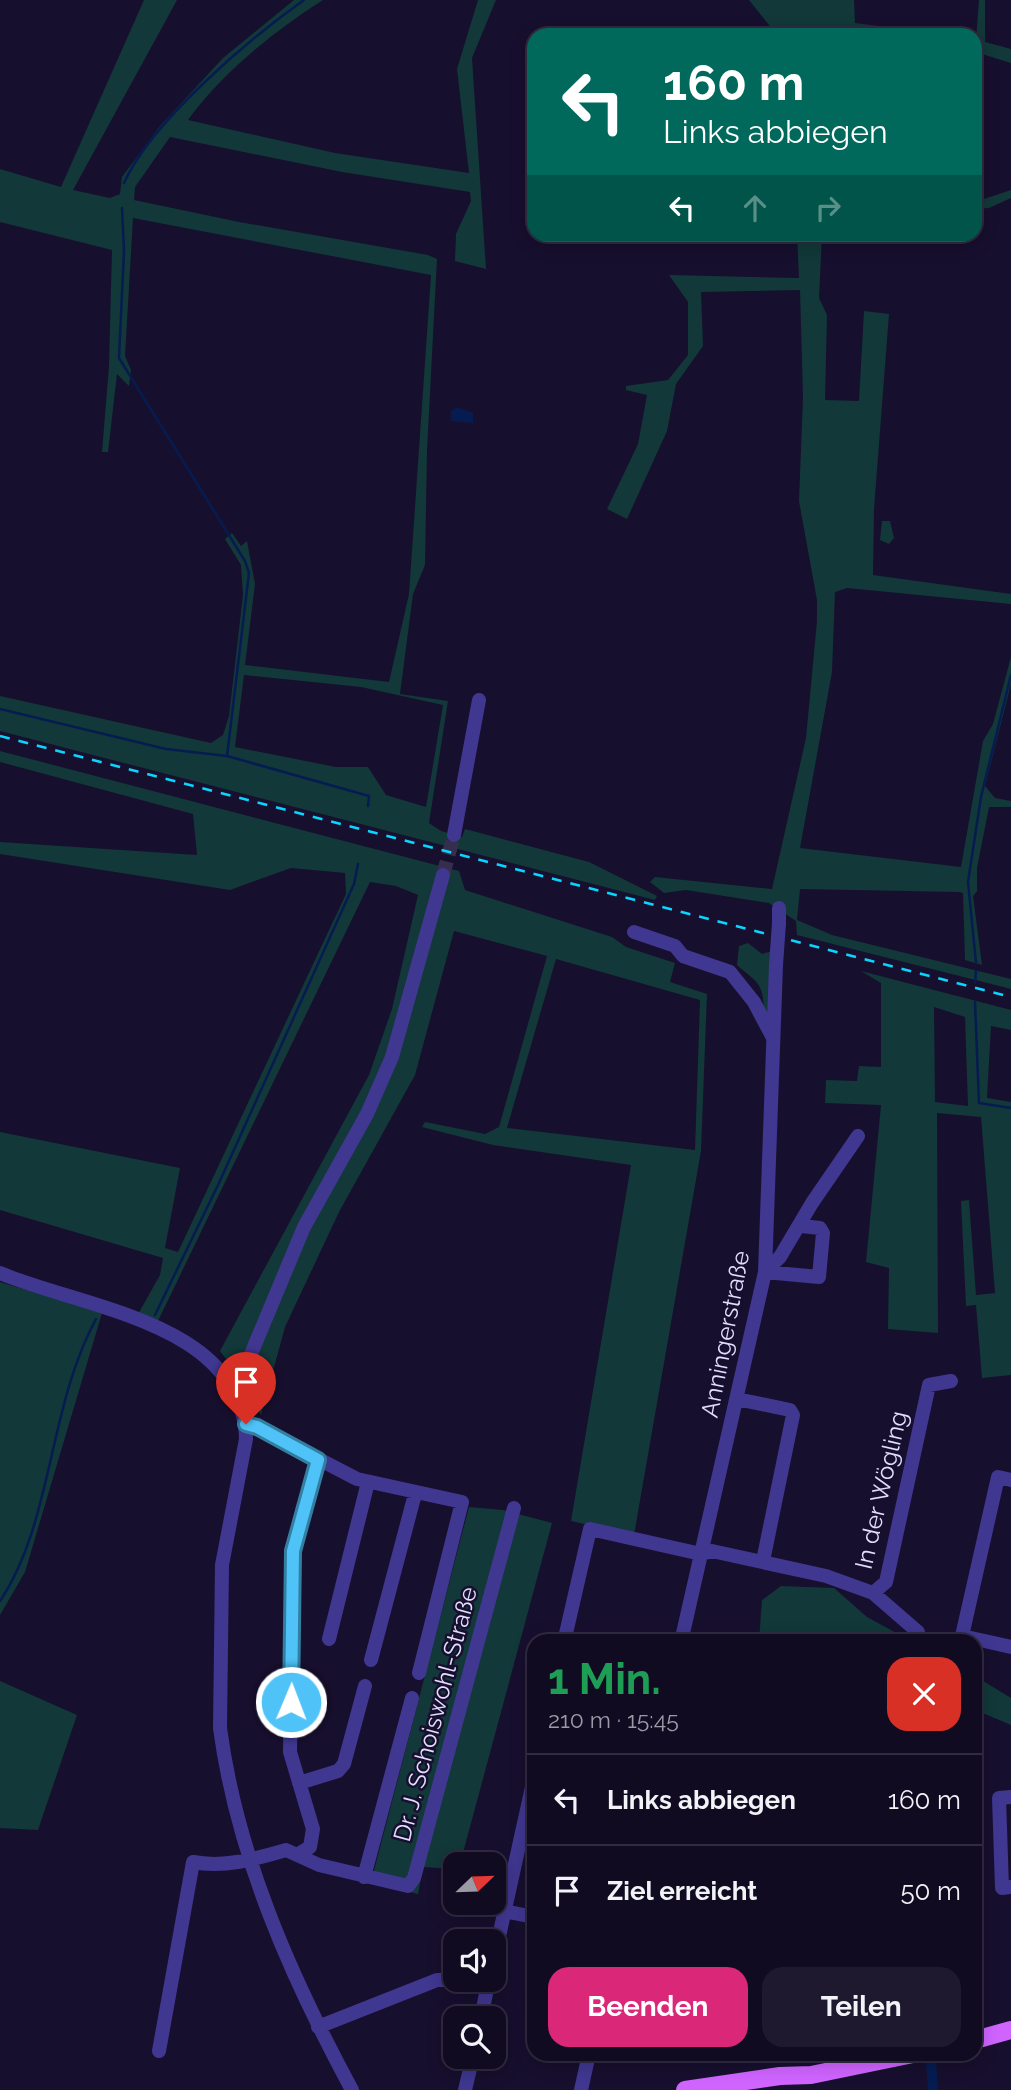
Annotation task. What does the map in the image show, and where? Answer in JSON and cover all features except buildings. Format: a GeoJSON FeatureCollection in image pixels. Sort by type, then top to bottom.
{"type":"FeatureCollection","features":[{"type":"Feature","properties":{"kind":"main road"},"geometry":{"type":"LineString","coordinates":[[982,2038],[1011,2030]]}},
{"type":"Feature","properties":{"kind":"main road"},"geometry":{"type":"LineString","coordinates":[[768,2090],[811,2075],[879,2061]]}},
{"type":"Feature","properties":{"kind":"main road"},"geometry":{"type":"LineString","coordinates":[[685,2090],[780,2076],[811,2075]]}},
{"type":"Feature","properties":{"kind":"street"},"geometry":{"type":"LineString","coordinates":[[454,835],[479,700]]}},
{"type":"Feature","properties":{"kind":"street"},"geometry":{"type":"LineString","coordinates":[[230,1386],[241,1378],[304,1227],[367,1114],[392,1057],[443,876]]}},
{"type":"Feature","properties":{"kind":"street","name":"Anningerstraße"},"geometry":{"type":"LineString","coordinates":[[683,1634],[765,1272],[779,908]]}},
{"type":"Feature","properties":{"kind":"street","name":"Anningerstraße"},"geometry":{"type":"LineString","coordinates":[[634,932],[676,946],[683,956],[730,972],[754,1002],[772,1037]]}},
{"type":"Feature","properties":{"kind":"street"},"geometry":{"type":"LineString","coordinates":[[765,1272],[780,1257],[801,1226],[812,1203],[858,1136]]}},
{"type":"Feature","properties":{"kind":"street"},"geometry":{"type":"LineString","coordinates":[[765,1272],[819,1278],[823,1233],[820,1228],[801,1226]]}},
{"type":"Feature","properties":{"kind":"street"},"geometry":{"type":"LineString","coordinates":[[0,1273],[163,1329],[192,1346],[230,1386],[239,1400],[246,1424],[245,1453],[228,1524],[222,1565],[220,1728],[228,1781],[285,1958],[352,2090]]}},
{"type":"Feature","properties":{"kind":"street","name":"In der Wögling"},"geometry":{"type":"LineString","coordinates":[[701,1554],[712,1551],[763,1561],[827,1576],[873,1593],[886,1582],[929,1385],[951,1381]]}},
{"type":"Feature","properties":{"kind":"street"},"geometry":{"type":"LineString","coordinates":[[737,1399],[790,1410],[793,1415],[763,1561]]}},
{"type":"Feature","properties":{"kind":"street","name":"Dr. J. Schoiswohl-Straße"},"geometry":{"type":"LineString","coordinates":[[246,1424],[368,1482],[462,1502],[419,1673]]}},
{"type":"Feature","properties":{"kind":"street"},"geometry":{"type":"LineString","coordinates":[[297,1855],[310,1847],[313,1839],[290,1752],[293,1551],[318,1460]]}},
{"type":"Feature","properties":{"kind":"street"},"geometry":{"type":"LineString","coordinates":[[962,1634],[998,1477],[1011,1480]]}},
{"type":"Feature","properties":{"kind":"street"},"geometry":{"type":"LineString","coordinates":[[328,1639],[368,1482]]}},
{"type":"Feature","properties":{"kind":"street"},"geometry":{"type":"LineString","coordinates":[[372,1660],[415,1494]]}},
{"type":"Feature","properties":{"kind":"street","name":"Dr. J. Schoiswohl-Straße"},"geometry":{"type":"LineString","coordinates":[[159,2051],[193,1862],[210,1865],[252,1860],[286,1850],[320,1865],[363,1877],[408,1886],[414,1878],[514,1508]]}},
{"type":"Feature","properties":{"kind":"street"},"geometry":{"type":"LineString","coordinates":[[566,1634],[590,1529],[701,1554]]}},
{"type":"Feature","properties":{"kind":"street"},"geometry":{"type":"LineString","coordinates":[[873,1593],[918,1632]]}},
{"type":"Feature","properties":{"kind":"street"},"geometry":{"type":"LineString","coordinates":[[982,1640],[1011,1647]]}},
{"type":"Feature","properties":{"kind":"street"},"geometry":{"type":"LineString","coordinates":[[299,1783],[338,1772],[344,1764],[365,1686]]}},
{"type":"Feature","properties":{"kind":"street","name":"Dr. J. Schoiswohl-Straße"},"geometry":{"type":"LineString","coordinates":[[363,1877],[412,1698]]}},
{"type":"Feature","properties":{"kind":"street"},"geometry":{"type":"LineString","coordinates":[[1011,1797],[999,1798],[1002,1888],[1011,1887]]}},
{"type":"Feature","properties":{"kind":"street"},"geometry":{"type":"LineString","coordinates":[[506,1902],[527,1809]]}},
{"type":"Feature","properties":{"kind":"street"},"geometry":{"type":"LineString","coordinates":[[506,1911],[527,1916]]}},
{"type":"Feature","properties":{"kind":"street"},"geometry":{"type":"LineString","coordinates":[[318,2027],[437,1980],[443,1980]]}},
{"type":"Feature","properties":{"kind":"street"},"geometry":{"type":"LineString","coordinates":[[585,2086],[588,2061]]}},
{"type":"Feature","properties":{"kind":"street"},"geometry":{"type":"LineString","coordinates":[[466,2090],[470,2069]]}},
{"type":"Feature","properties":{"kind":"green space"},"geometry":{"type":"Polygon","coordinates":[[[144,0],[177,0],[73,190],[110,198],[120,194],[122,177],[160,126],[223,58],[294,0],[323,0],[233,69],[188,120],[335,153],[469,173],[457,69],[478,0],[496,0],[472,58],[486,269],[455,261],[456,234],[471,201],[470,192],[342,172],[170,137],[135,187],[134,200],[239,222],[428,255],[437,259],[427,451],[425,565],[413,594],[400,694],[448,701],[429,823],[441,831],[462,837],[465,829],[589,862],[657,896],[655,900],[0,731],[0,696],[211,743],[223,735],[229,716],[243,595],[241,565],[225,539],[232,533],[241,546],[247,541],[255,584],[245,665],[389,682],[409,594],[431,275],[133,218],[125,356],[131,370],[129,386],[117,374],[108,452],[102,452],[109,366],[112,250],[0,222],[0,169],[61,187],[144,0]],[[244,675],[235,747],[336,767],[368,767],[386,795],[426,807],[443,705],[361,687],[244,675]]]}},
{"type":"Feature","properties":{"kind":"green space"},"geometry":{"type":"Polygon","coordinates":[[[749,0],[854,0],[855,23],[894,28],[771,28],[749,0]]]}},
{"type":"Feature","properties":{"kind":"green space"},"geometry":{"type":"Polygon","coordinates":[[[979,0],[985,0],[985,42],[1011,49],[1011,63],[982,54],[982,28],[977,28],[979,0]]]}},
{"type":"Feature","properties":{"kind":"green space"},"geometry":{"type":"Polygon","coordinates":[[[1011,190],[1011,198],[989,208],[982,208],[982,200],[1011,190]]]}},
{"type":"Feature","properties":{"kind":"green space"},"geometry":{"type":"Polygon","coordinates":[[[797,242],[822,242],[819,298],[827,315],[825,400],[859,401],[864,311],[889,314],[874,509],[873,575],[1011,594],[1011,604],[847,588],[835,592],[832,672],[800,848],[961,867],[983,741],[993,724],[1011,657],[1011,684],[985,786],[995,798],[1011,801],[1011,807],[989,807],[977,868],[977,891],[973,896],[982,965],[965,960],[963,893],[959,892],[800,889],[797,920],[832,935],[1011,979],[1011,989],[797,935],[796,921],[769,903],[686,890],[664,893],[650,882],[655,877],[772,889],[806,738],[817,621],[817,600],[799,501],[803,397],[800,290],[701,292],[703,346],[676,384],[667,431],[627,519],[607,509],[638,444],[647,395],[626,390],[626,386],[668,380],[688,355],[688,302],[669,275],[799,278],[797,242]]]}},
{"type":"Feature","properties":{"kind":"green space"},"geometry":{"type":"Polygon","coordinates":[[[882,521],[890,521],[894,538],[889,544],[880,540],[882,521]]]}},
{"type":"Feature","properties":{"kind":"green space"},"geometry":{"type":"Polygon","coordinates":[[[0,751],[459,871],[465,890],[612,937],[626,947],[675,963],[670,982],[707,994],[701,1151],[634,1535],[571,1521],[631,1165],[493,1145],[422,1127],[425,1122],[485,1134],[499,1127],[547,956],[454,931],[415,1075],[339,1212],[285,1327],[261,1415],[247,1387],[220,1351],[369,1075],[392,1009],[418,895],[396,886],[370,882],[157,1323],[137,1316],[160,1275],[163,1258],[0,1210],[0,1132],[180,1168],[165,1248],[178,1252],[346,894],[345,873],[291,868],[230,890],[0,854],[0,842],[197,855],[193,814],[0,762],[0,751]],[[556,959],[507,1128],[695,1150],[700,1000],[556,959]]]}},
{"type":"Feature","properties":{"kind":"green space"},"geometry":{"type":"Polygon","coordinates":[[[748,943],[762,954],[772,951],[768,1017],[759,986],[737,965],[739,946],[748,943]]]}},
{"type":"Feature","properties":{"kind":"green space"},"geometry":{"type":"Polygon","coordinates":[[[861,971],[1011,1010],[1011,1030],[991,1026],[987,1098],[1011,1102],[1011,1375],[982,1378],[976,1305],[966,1306],[961,1201],[969,1200],[976,1295],[995,1293],[981,1117],[937,1113],[938,1333],[888,1329],[889,1268],[866,1262],[881,1105],[825,1103],[826,1080],[857,1081],[859,1066],[881,1067],[881,983],[861,971]],[[934,1007],[935,1102],[968,1106],[965,1017],[934,1007]]]}},
{"type":"Feature","properties":{"kind":"green space"},"geometry":{"type":"Polygon","coordinates":[[[0,1282],[102,1313],[25,1572],[0,1615],[0,1282]]]}},
{"type":"Feature","properties":{"kind":"green space"},"geometry":{"type":"Polygon","coordinates":[[[469,1507],[503,1510],[552,1523],[463,1852],[443,1852],[443,1868],[423,1867],[418,1894],[371,1882],[469,1507]]]}},
{"type":"Feature","properties":{"kind":"green space"},"geometry":{"type":"Polygon","coordinates":[[[781,1586],[834,1588],[867,1617],[898,1634],[760,1634],[762,1600],[781,1586]]]}},
{"type":"Feature","properties":{"kind":"green space"},"geometry":{"type":"Polygon","coordinates":[[[982,1680],[1011,1698],[1011,1725],[982,1714],[982,1680]]]}},
{"type":"Feature","properties":{"kind":"green space"},"geometry":{"type":"Polygon","coordinates":[[[0,1681],[77,1715],[38,1830],[0,1828],[0,1681]]]}},
{"type":"Feature","properties":{"kind":"water"},"geometry":{"type":"Polygon","coordinates":[[[457,407],[473,413],[473,423],[451,421],[451,411],[457,407]]]}},
{"type":"Feature","properties":{"kind":"waterway"},"geometry":{"type":"LineString","coordinates":[[124,183],[137,159],[178,109],[256,36],[304,0]]}},
{"type":"Feature","properties":{"kind":"waterway"},"geometry":{"type":"LineString","coordinates":[[122,208],[124,251],[119,358],[245,561],[249,573],[227,756]]}},
{"type":"Feature","properties":{"kind":"waterway"},"geometry":{"type":"LineString","coordinates":[[976,963],[968,882],[981,797],[1011,675]]}},
{"type":"Feature","properties":{"kind":"waterway"},"geometry":{"type":"LineString","coordinates":[[0,709],[166,749],[227,756],[369,796],[368,806]]}},
{"type":"Feature","properties":{"kind":"waterway"},"geometry":{"type":"LineString","coordinates":[[155,1315],[219,1183],[354,884],[358,864]]}},
{"type":"Feature","properties":{"kind":"waterway"},"geometry":{"type":"LineString","coordinates":[[975,983],[976,971]]}},
{"type":"Feature","properties":{"kind":"waterway"},"geometry":{"type":"LineString","coordinates":[[975,1002],[979,1103],[1011,1108]]}},
{"type":"Feature","properties":{"kind":"waterway"},"geometry":{"type":"LineString","coordinates":[[0,1601],[31,1536],[68,1389],[80,1353],[96,1319]]}},
{"type":"Feature","properties":{"kind":"waterway"},"geometry":{"type":"LineString","coordinates":[[931,2061],[933,2090]]}},
{"type":"Feature","properties":{"kind":"tunnel"},"geometry":{"type":"LineString","coordinates":[[443,875],[454,835]]}},
{"type":"Feature","properties":{"kind":"railway"},"geometry":{"type":"LineString","coordinates":[[0,736],[1011,997]]}},
{"type":"Feature","properties":{"kind":"route"},"geometry":{"type":"LineString","coordinates":[[246,1424],[257,1427],[318,1460],[293,1551],[291,1702]]}}]}
